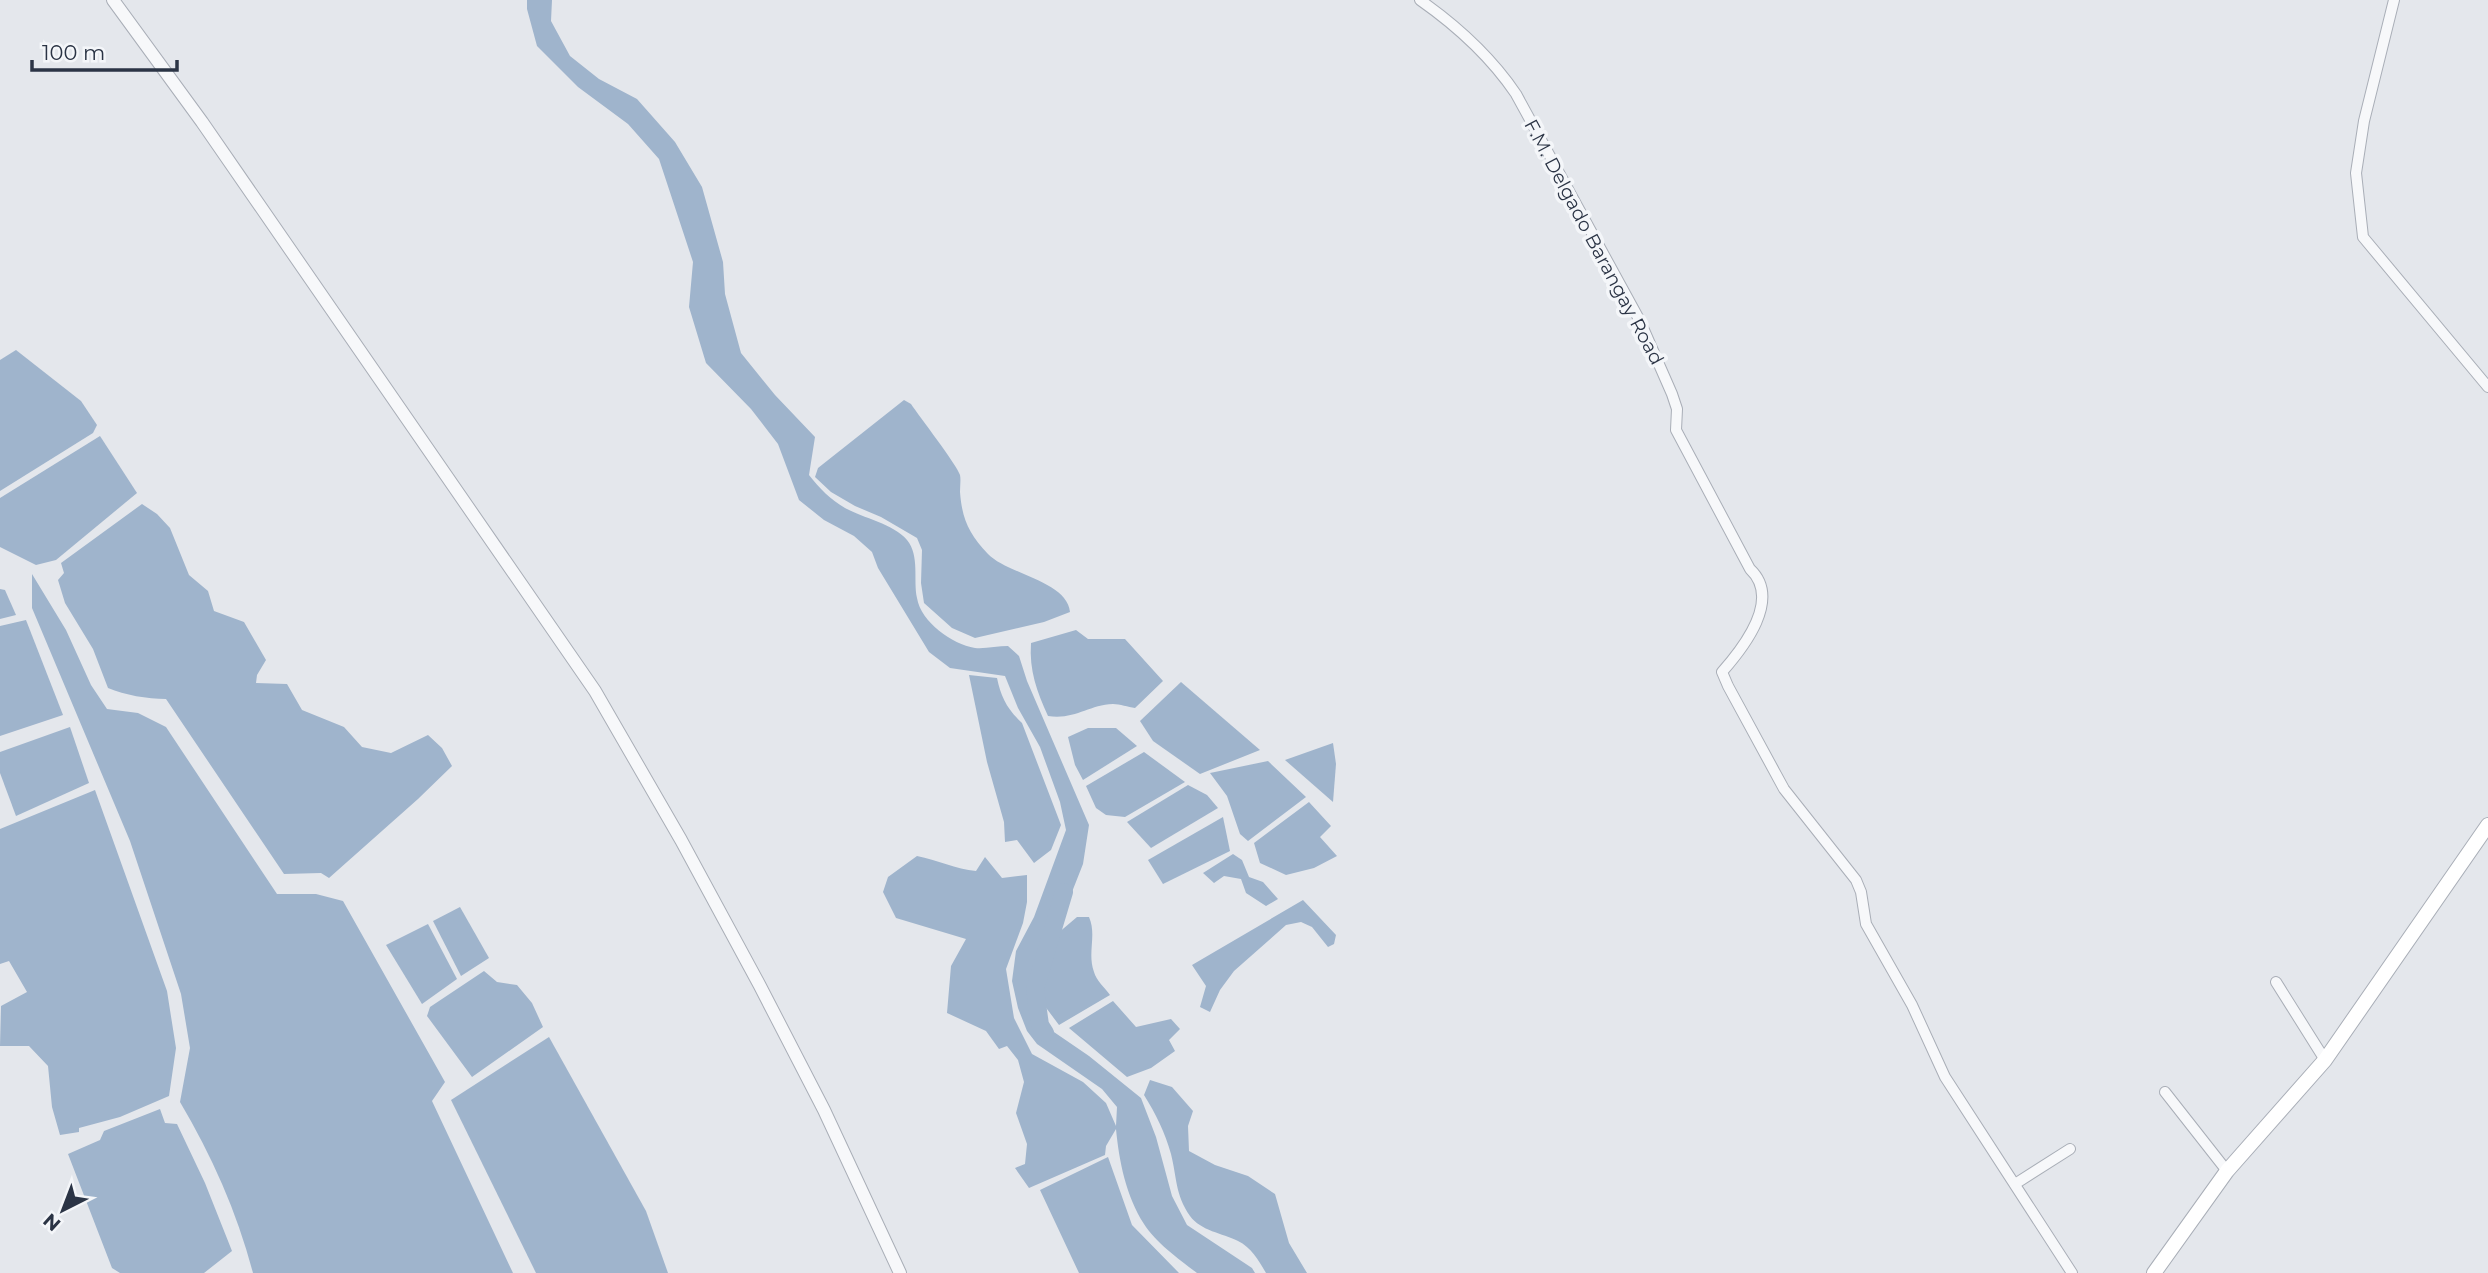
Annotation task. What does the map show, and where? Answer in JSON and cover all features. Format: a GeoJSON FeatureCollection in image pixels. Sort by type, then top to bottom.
{"type":"FeatureCollection","features":[{"type":"Feature","properties":{"kind":"main road"},"geometry":{"type":"LineString","coordinates":[[2154,1273],[2227,1171],[2325,1060],[2488,825]]}},
{"type":"Feature","properties":{"kind":"street"},"geometry":{"type":"LineString","coordinates":[[113,0],[202,122],[595,691],[681,840],[760,986],[852,1168],[900,1273]]}},
{"type":"Feature","properties":{"kind":"street","name":"F.M. Delgado Barangay Road"},"geometry":{"type":"LineString","coordinates":[[1420,0],[1459,30],[1503,74],[1640,321],[1677,409],[1676,430],[1750,569],[1759,577],[1762,589],[1761,607],[1751,636],[1722,672],[1728,686],[1784,789],[1856,880],[1861,892],[1866,924],[1912,1005],[1945,1077],[2072,1273]]}},
{"type":"Feature","properties":{"kind":"street"},"geometry":{"type":"LineString","coordinates":[[2394,0],[2364,121],[2356,173],[2363,237],[2488,387]]}},
{"type":"Feature","properties":{"kind":"street"},"geometry":{"type":"LineString","coordinates":[[2276,982],[2325,1060]]}},
{"type":"Feature","properties":{"kind":"street"},"geometry":{"type":"LineString","coordinates":[[2165,1092],[2227,1171]]}},
{"type":"Feature","properties":{"kind":"street"},"geometry":{"type":"LineString","coordinates":[[2015,1184],[2070,1149]]}},
{"type":"Feature","properties":{"kind":"water"},"geometry":{"type":"Polygon","coordinates":[[[527,0],[552,0],[551,21],[570,56],[599,79],[637,99],[675,142],[702,187],[723,262],[725,294],[741,353],[775,395],[815,437],[809,475],[840,505],[886,525],[907,540],[913,553],[920,607],[939,630],[966,646],[1008,646],[1019,656],[1027,681],[1089,825],[1083,864],[1070,897],[1045,928],[1034,965],[1029,998],[1051,1030],[1089,1056],[1141,1098],[1156,1137],[1172,1196],[1187,1225],[1252,1268],[1255,1273],[1197,1273],[1155,1237],[1144,1224],[1128,1190],[1121,1166],[1116,1129],[1106,1146],[1105,1155],[1029,1188],[1015,1168],[1025,1164],[1027,1144],[1016,1113],[1024,1082],[1018,1060],[1007,1046],[999,1049],[986,1031],[947,1013],[951,966],[966,939],[896,918],[883,892],[888,877],[917,856],[976,871],[985,857],[1002,878],[1027,875],[1027,902],[1023,923],[1006,969],[1014,1018],[1032,1054],[1083,1082],[1106,1103],[1116,1126],[1117,1107],[1102,1089],[1037,1044],[1027,1031],[1012,981],[1016,951],[1034,917],[1066,830],[1060,802],[1040,747],[1018,708],[1005,676],[950,668],[929,652],[878,568],[872,552],[854,536],[824,520],[799,500],[778,444],[751,409],[706,363],[689,307],[693,262],[659,159],[628,124],[578,87],[537,46],[527,0]]]}},
{"type":"Feature","properties":{"kind":"water"},"geometry":{"type":"Polygon","coordinates":[[[16,350],[81,401],[97,425],[93,433],[0,491],[0,360],[16,350]]]}},
{"type":"Feature","properties":{"kind":"water"},"geometry":{"type":"Polygon","coordinates":[[[904,400],[911,404],[957,470],[963,510],[976,540],[997,561],[1059,593],[1070,612],[1044,622],[975,638],[952,628],[924,603],[921,583],[922,550],[917,538],[831,492],[815,477],[818,468],[904,400]]]}},
{"type":"Feature","properties":{"kind":"water"},"geometry":{"type":"Polygon","coordinates":[[[100,436],[137,493],[56,560],[36,565],[0,547],[0,498],[100,436]]]}},
{"type":"Feature","properties":{"kind":"water"},"geometry":{"type":"Polygon","coordinates":[[[142,504],[157,514],[170,528],[189,575],[208,591],[214,611],[244,622],[266,660],[257,675],[256,683],[287,684],[302,710],[344,727],[362,747],[391,753],[428,735],[442,748],[452,766],[329,878],[321,873],[284,874],[166,699],[136,696],[108,688],[93,649],[65,603],[58,580],[64,573],[61,563],[142,504]]]}},
{"type":"Feature","properties":{"kind":"water"},"geometry":{"type":"Polygon","coordinates":[[[32,574],[66,630],[91,685],[107,709],[138,713],[166,727],[277,894],[316,894],[343,901],[445,1082],[432,1101],[513,1273],[253,1273],[222,1185],[180,1102],[190,1048],[181,994],[130,841],[32,608],[32,574]]]}},
{"type":"Feature","properties":{"kind":"water"},"geometry":{"type":"Polygon","coordinates":[[[0,589],[5,590],[16,615],[0,619],[0,589]]]}},
{"type":"Feature","properties":{"kind":"water"},"geometry":{"type":"Polygon","coordinates":[[[26,620],[63,715],[0,736],[0,626],[26,620]]]}},
{"type":"Feature","properties":{"kind":"water"},"geometry":{"type":"Polygon","coordinates":[[[1076,630],[1088,639],[1125,639],[1163,681],[1135,708],[1113,704],[1066,716],[1048,716],[1035,681],[1031,643],[1076,630]]]}},
{"type":"Feature","properties":{"kind":"water"},"geometry":{"type":"Polygon","coordinates":[[[969,675],[997,678],[1005,702],[1022,723],[1061,825],[1051,850],[1034,863],[1017,840],[1005,842],[1004,822],[987,762],[969,675]]]}},
{"type":"Feature","properties":{"kind":"water"},"geometry":{"type":"Polygon","coordinates":[[[1181,682],[1260,750],[1200,774],[1153,741],[1140,721],[1181,682]]]}},
{"type":"Feature","properties":{"kind":"water"},"geometry":{"type":"Polygon","coordinates":[[[70,727],[89,783],[16,816],[0,773],[0,752],[70,727]]]}},
{"type":"Feature","properties":{"kind":"water"},"geometry":{"type":"Polygon","coordinates":[[[1088,728],[1116,728],[1137,746],[1083,780],[1075,765],[1068,737],[1088,728]]]}},
{"type":"Feature","properties":{"kind":"water"},"geometry":{"type":"Polygon","coordinates":[[[1333,743],[1336,764],[1333,802],[1285,760],[1333,743]]]}},
{"type":"Feature","properties":{"kind":"water"},"geometry":{"type":"Polygon","coordinates":[[[1144,752],[1185,782],[1125,817],[1106,815],[1096,808],[1086,786],[1144,752]]]}},
{"type":"Feature","properties":{"kind":"water"},"geometry":{"type":"Polygon","coordinates":[[[1268,761],[1306,797],[1248,841],[1240,834],[1227,796],[1210,773],[1268,761]]]}},
{"type":"Feature","properties":{"kind":"water"},"geometry":{"type":"Polygon","coordinates":[[[1188,785],[1207,795],[1218,808],[1151,848],[1127,822],[1188,785]]]}},
{"type":"Feature","properties":{"kind":"water"},"geometry":{"type":"Polygon","coordinates":[[[95,790],[167,991],[176,1048],[169,1096],[120,1117],[79,1128],[79,1132],[60,1135],[52,1107],[48,1066],[29,1046],[0,1046],[1,1006],[27,992],[9,961],[0,964],[0,829],[95,790]]]}},
{"type":"Feature","properties":{"kind":"water"},"geometry":{"type":"Polygon","coordinates":[[[1309,802],[1331,826],[1320,837],[1337,856],[1314,868],[1286,875],[1260,863],[1254,843],[1309,802]]]}},
{"type":"Feature","properties":{"kind":"water"},"geometry":{"type":"Polygon","coordinates":[[[1223,817],[1230,851],[1163,884],[1148,860],[1223,817]]]}},
{"type":"Feature","properties":{"kind":"water"},"geometry":{"type":"Polygon","coordinates":[[[1233,854],[1242,860],[1249,877],[1263,882],[1278,899],[1266,906],[1246,893],[1241,879],[1224,876],[1214,883],[1203,873],[1233,854]]]}},
{"type":"Feature","properties":{"kind":"water"},"geometry":{"type":"Polygon","coordinates":[[[1303,900],[1336,935],[1334,944],[1328,947],[1312,927],[1301,922],[1286,925],[1234,971],[1220,990],[1210,1012],[1200,1007],[1206,986],[1192,965],[1303,900]]]}},
{"type":"Feature","properties":{"kind":"water"},"geometry":{"type":"Polygon","coordinates":[[[460,907],[489,958],[461,976],[433,921],[460,907]]]}},
{"type":"Feature","properties":{"kind":"water"},"geometry":{"type":"Polygon","coordinates":[[[1077,917],[1089,917],[1092,931],[1092,965],[1099,981],[1110,995],[1059,1025],[1044,1005],[1038,978],[1057,934],[1077,917]]]}},
{"type":"Feature","properties":{"kind":"water"},"geometry":{"type":"Polygon","coordinates":[[[428,924],[457,979],[422,1004],[386,945],[428,924]]]}},
{"type":"Feature","properties":{"kind":"water"},"geometry":{"type":"Polygon","coordinates":[[[484,971],[497,982],[517,985],[532,1003],[543,1027],[472,1077],[427,1016],[430,1007],[484,971]]]}},
{"type":"Feature","properties":{"kind":"water"},"geometry":{"type":"Polygon","coordinates":[[[1113,1001],[1136,1027],[1171,1019],[1180,1029],[1169,1040],[1175,1051],[1151,1068],[1127,1077],[1069,1028],[1113,1001]]]}},
{"type":"Feature","properties":{"kind":"water"},"geometry":{"type":"Polygon","coordinates":[[[549,1037],[646,1211],[668,1273],[536,1273],[451,1100],[549,1037]]]}},
{"type":"Feature","properties":{"kind":"water"},"geometry":{"type":"Polygon","coordinates":[[[1150,1080],[1172,1087],[1193,1111],[1188,1126],[1189,1151],[1215,1165],[1248,1176],[1275,1194],[1289,1243],[1307,1273],[1266,1273],[1243,1244],[1206,1228],[1190,1216],[1179,1193],[1166,1139],[1144,1095],[1150,1080]]]}},
{"type":"Feature","properties":{"kind":"water"},"geometry":{"type":"Polygon","coordinates":[[[160,1109],[165,1123],[177,1124],[205,1183],[232,1251],[204,1273],[120,1273],[112,1268],[68,1154],[100,1140],[104,1131],[160,1109]]]}},
{"type":"Feature","properties":{"kind":"water"},"geometry":{"type":"Polygon","coordinates":[[[1108,1157],[1132,1225],[1179,1273],[1079,1273],[1040,1190],[1108,1157]]]}},
{"type":"Feature","properties":{"kind":"waterway"},"geometry":{"type":"LineString","coordinates":[[1045,1033],[1040,1025],[1035,989],[1064,892]]}}]}
